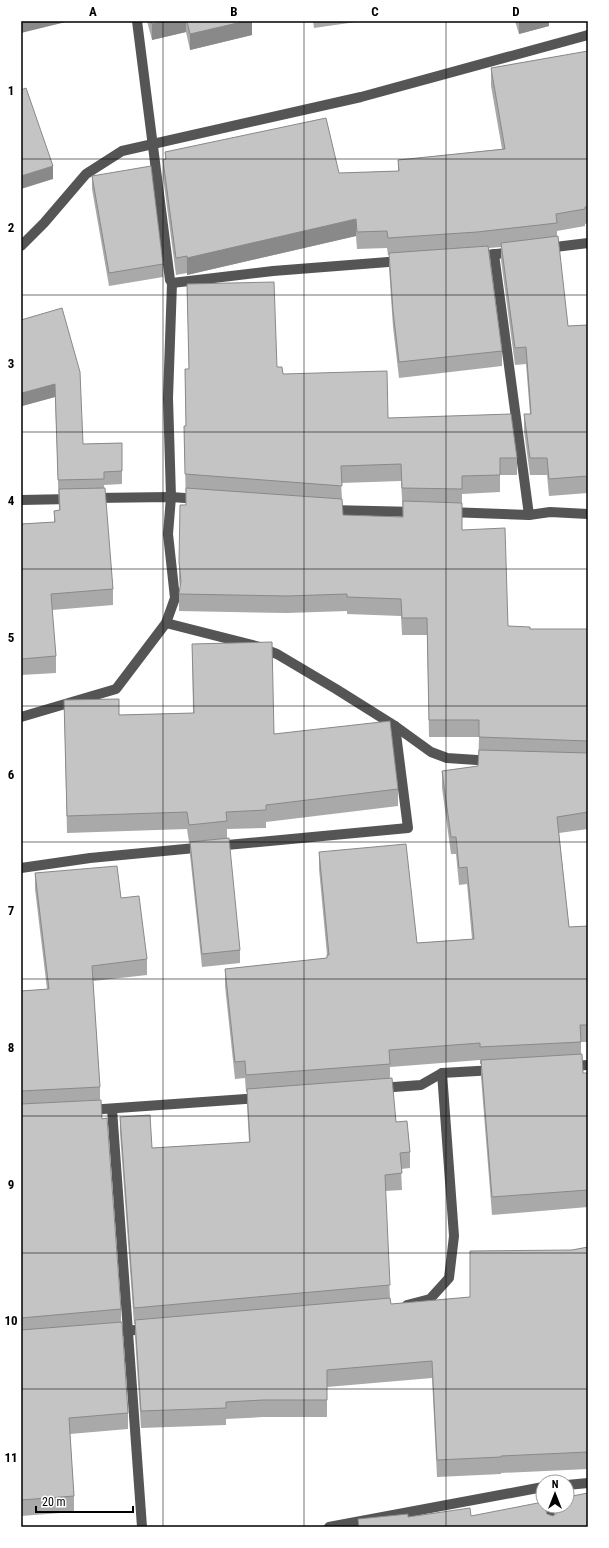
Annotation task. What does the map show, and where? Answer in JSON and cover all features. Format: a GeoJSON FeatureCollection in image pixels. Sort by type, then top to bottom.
{"type":"FeatureCollection","features":[{"type":"Feature","properties":{"kind":"street"},"geometry":{"type":"LineString","coordinates":[[21,717],[116,689],[166,623],[175,598],[168,534],[171,497],[168,398],[172,283],[170,280],[137,21]]}},
{"type":"Feature","properties":{"kind":"street"},"geometry":{"type":"LineString","coordinates":[[21,246],[44,223],[86,174],[122,151],[361,97],[588,35]]}},
{"type":"Feature","properties":{"kind":"street"},"geometry":{"type":"LineString","coordinates":[[541,249],[588,243]]}},
{"type":"Feature","properties":{"kind":"street"},"geometry":{"type":"LineString","coordinates":[[470,257],[525,250]]}},
{"type":"Feature","properties":{"kind":"street"},"geometry":{"type":"LineString","coordinates":[[494,254],[529,515]]}},
{"type":"Feature","properties":{"kind":"street"},"geometry":{"type":"LineString","coordinates":[[172,283],[273,271],[415,260]]}},
{"type":"Feature","properties":{"kind":"street"},"geometry":{"type":"LineString","coordinates":[[21,500],[171,497],[210,500]]}},
{"type":"Feature","properties":{"kind":"street"},"geometry":{"type":"LineString","coordinates":[[320,509],[529,515],[550,512],[588,514]]}},
{"type":"Feature","properties":{"kind":"street"},"geometry":{"type":"LineString","coordinates":[[166,623],[256,646],[277,654],[395,726],[431,752],[447,758],[500,762]]}},
{"type":"Feature","properties":{"kind":"street"},"geometry":{"type":"LineString","coordinates":[[21,868],[90,858],[408,828],[395,726]]}},
{"type":"Feature","properties":{"kind":"street"},"geometry":{"type":"LineString","coordinates":[[557,1067],[588,1065]]}},
{"type":"Feature","properties":{"kind":"street"},"geometry":{"type":"LineString","coordinates":[[374,1089],[421,1085],[442,1073],[504,1070]]}},
{"type":"Feature","properties":{"kind":"street"},"geometry":{"type":"LineString","coordinates":[[399,1307],[430,1299],[449,1278],[454,1236],[442,1073]]}},
{"type":"Feature","properties":{"kind":"street"},"geometry":{"type":"LineString","coordinates":[[81,1110],[270,1097]]}},
{"type":"Feature","properties":{"kind":"street"},"geometry":{"type":"LineString","coordinates":[[112,1109],[126,1331],[142,1527]]}},
{"type":"Feature","properties":{"kind":"street"},"geometry":{"type":"LineString","coordinates":[[96,1333],[158,1328]]}},
{"type":"Feature","properties":{"kind":"street"},"geometry":{"type":"LineString","coordinates":[[575,1484],[588,1482]]}},
{"type":"Feature","properties":{"kind":"street"},"geometry":{"type":"LineString","coordinates":[[329,1527],[535,1488]]}},
{"type":"Feature","properties":{"kind":"street"},"geometry":{"type":"LineString","coordinates":[[550,1514],[552,1527]]}},
{"type":"Feature","properties":{"kind":"building"},"geometry":{"type":"Polygon","coordinates":[[[151,21],[165,21],[152,24],[151,21]]]}},
{"type":"Feature","properties":{"kind":"building"},"geometry":{"type":"Polygon","coordinates":[[[187,21],[246,21],[190,34],[187,21]]]}},
{"type":"Feature","properties":{"kind":"building"},"geometry":{"type":"Polygon","coordinates":[[[588,51],[588,206],[585,207],[585,209],[556,214],[557,223],[477,232],[388,238],[387,231],[357,232],[356,219],[187,258],[187,256],[176,258],[163,160],[166,159],[165,152],[326,118],[339,173],[399,171],[398,160],[505,149],[491,68],[588,51]]]}},
{"type":"Feature","properties":{"kind":"building"},"geometry":{"type":"Polygon","coordinates":[[[26,88],[53,166],[21,176],[21,90],[26,88]]]}},
{"type":"Feature","properties":{"kind":"building"},"geometry":{"type":"Polygon","coordinates":[[[151,166],[163,264],[109,273],[92,176],[151,166]]]}},
{"type":"Feature","properties":{"kind":"building"},"geometry":{"type":"Polygon","coordinates":[[[558,236],[568,326],[588,325],[588,476],[549,479],[547,458],[530,458],[524,414],[531,414],[526,347],[515,348],[501,243],[558,236]]]}},
{"type":"Feature","properties":{"kind":"building"},"geometry":{"type":"Polygon","coordinates":[[[488,246],[502,351],[399,362],[393,311],[389,253],[488,246]]]}},
{"type":"Feature","properties":{"kind":"building"},"geometry":{"type":"Polygon","coordinates":[[[274,282],[277,367],[282,367],[283,374],[387,371],[388,418],[511,414],[517,458],[500,458],[500,475],[462,476],[462,489],[402,488],[401,464],[341,466],[342,486],[185,474],[185,369],[189,369],[187,284],[274,282]]]}},
{"type":"Feature","properties":{"kind":"building"},"geometry":{"type":"Polygon","coordinates":[[[62,308],[80,372],[83,444],[122,443],[122,471],[104,472],[104,479],[58,480],[55,384],[22,393],[21,320],[62,308]]]}},
{"type":"Feature","properties":{"kind":"building"},"geometry":{"type":"Polygon","coordinates":[[[105,488],[113,589],[51,594],[56,656],[21,659],[21,524],[55,522],[54,511],[60,510],[59,489],[105,488]]]}},
{"type":"Feature","properties":{"kind":"building"},"geometry":{"type":"Polygon","coordinates":[[[186,488],[342,499],[343,515],[403,517],[403,501],[462,503],[462,530],[505,528],[508,626],[530,627],[530,629],[588,629],[588,741],[479,737],[479,720],[429,720],[427,618],[402,618],[401,599],[347,597],[347,594],[287,596],[179,594],[181,581],[179,562],[180,505],[186,505],[186,488]]]}},
{"type":"Feature","properties":{"kind":"building"},"geometry":{"type":"Polygon","coordinates":[[[272,642],[274,734],[390,721],[398,789],[266,805],[266,810],[226,812],[227,821],[189,825],[187,812],[67,816],[64,700],[119,699],[119,715],[194,713],[192,644],[272,642]]]}},
{"type":"Feature","properties":{"kind":"building"},"geometry":{"type":"Polygon","coordinates":[[[479,750],[588,753],[588,812],[557,817],[569,927],[588,926],[588,1025],[580,1025],[581,1042],[480,1047],[480,1043],[389,1050],[390,1064],[246,1075],[245,1061],[235,1062],[225,969],[327,958],[327,955],[329,955],[319,852],[406,844],[417,943],[474,939],[467,867],[459,868],[456,837],[451,837],[442,771],[478,766],[479,750]]]}},
{"type":"Feature","properties":{"kind":"building"},"geometry":{"type":"Polygon","coordinates":[[[229,838],[240,950],[202,954],[190,842],[229,838]]]}},
{"type":"Feature","properties":{"kind":"building"},"geometry":{"type":"Polygon","coordinates":[[[117,866],[121,898],[139,896],[147,959],[92,966],[100,1087],[21,1091],[21,991],[49,989],[35,873],[117,866]]]}},
{"type":"Feature","properties":{"kind":"building"},"geometry":{"type":"Polygon","coordinates":[[[582,1054],[583,1073],[588,1073],[588,1190],[492,1197],[481,1060],[582,1054]]]}},
{"type":"Feature","properties":{"kind":"building"},"geometry":{"type":"Polygon","coordinates":[[[392,1078],[396,1122],[407,1121],[410,1152],[400,1153],[402,1173],[385,1175],[390,1285],[134,1308],[120,1117],[150,1115],[152,1148],[250,1142],[247,1089],[392,1078]]]}},
{"type":"Feature","properties":{"kind":"building"},"geometry":{"type":"Polygon","coordinates":[[[101,1100],[102,1119],[107,1118],[121,1309],[21,1318],[21,1104],[101,1100]]]}},
{"type":"Feature","properties":{"kind":"building"},"geometry":{"type":"Polygon","coordinates":[[[588,1247],[588,1452],[437,1460],[432,1361],[327,1370],[327,1400],[263,1400],[226,1402],[226,1408],[141,1411],[135,1320],[390,1298],[391,1304],[470,1297],[470,1251],[572,1250],[588,1247]]]}},
{"type":"Feature","properties":{"kind":"building"},"geometry":{"type":"Polygon","coordinates":[[[122,1322],[128,1413],[69,1418],[74,1496],[21,1500],[21,1330],[122,1322]]]}},
{"type":"Feature","properties":{"kind":"building"},"geometry":{"type":"Polygon","coordinates":[[[588,1493],[588,1527],[359,1527],[358,1519],[408,1514],[408,1517],[470,1508],[471,1516],[535,1504],[535,1514],[547,1514],[553,1516],[556,1514],[575,1514],[575,1495],[588,1493]]]}}]}
